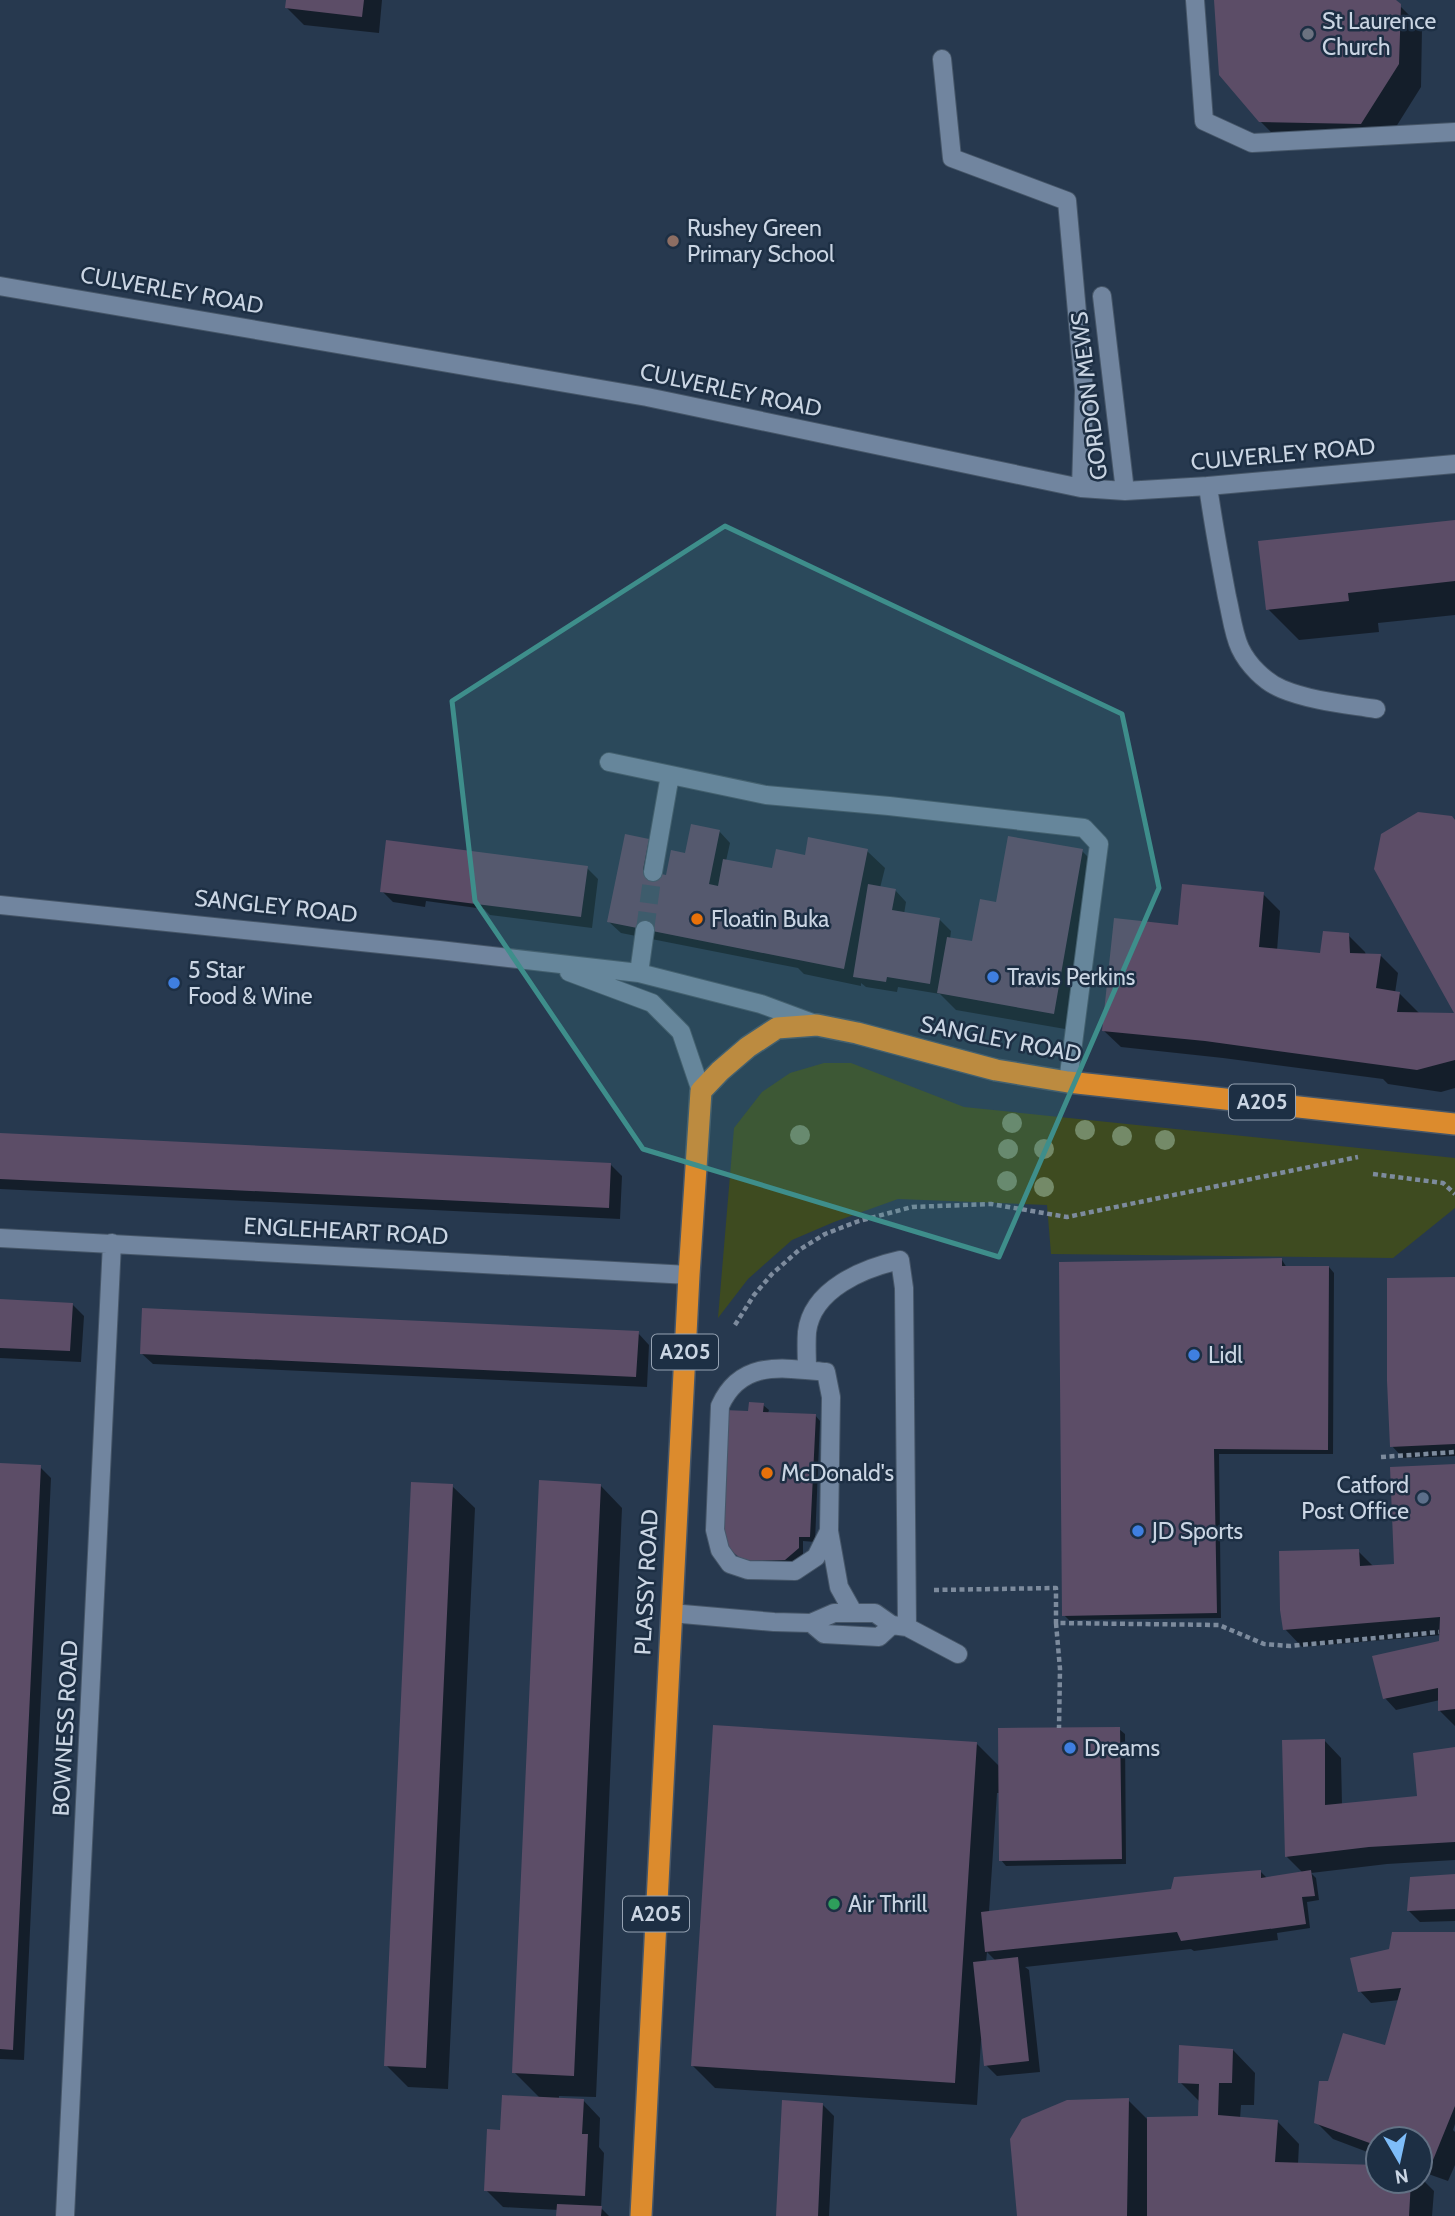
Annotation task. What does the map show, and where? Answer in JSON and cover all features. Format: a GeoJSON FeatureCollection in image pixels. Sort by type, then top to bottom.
{"type":"FeatureCollection","features":[{"type":"Feature","properties":{"kind":"highway","name":"SANGLEY ROAD"},"geometry":{"type":"LineString","coordinates":[[817,1025],[996,1070],[1068,1082],[1455,1124]]}},
{"type":"Feature","properties":{"kind":"highway","name":"A205"},"geometry":{"type":"LineString","coordinates":[[701,1091],[720,1070],[777,1028],[817,1025]]}},
{"type":"Feature","properties":{"kind":"highway","name":"PLASSY ROAD"},"geometry":{"type":"LineString","coordinates":[[641,2216],[688,1275],[701,1091]]}},
{"type":"Feature","properties":{"kind":"street"},"geometry":{"type":"LineString","coordinates":[[1195,0],[1203,121],[1252,143],[1455,132]]}},
{"type":"Feature","properties":{"kind":"street"},"geometry":{"type":"LineString","coordinates":[[942,59],[952,158],[1066,201],[1084,390],[1081,488]]}},
{"type":"Feature","properties":{"kind":"street","name":"CULVERLEY ROAD"},"geometry":{"type":"LineString","coordinates":[[0,286],[647,397],[1081,488],[1125,491],[1208,486],[1455,464]]}},
{"type":"Feature","properties":{"kind":"street","name":"GORDON MEWS"},"geometry":{"type":"LineString","coordinates":[[1102,296],[1125,491]]}},
{"type":"Feature","properties":{"kind":"street"},"geometry":{"type":"LineString","coordinates":[[1208,486],[1234,627],[1240,648],[1248,661],[1263,677],[1281,689],[1335,703],[1376,709]]}},
{"type":"Feature","properties":{"kind":"street"},"geometry":{"type":"LineString","coordinates":[[609,762],[766,795],[1084,828],[1099,844],[1068,1082]]}},
{"type":"Feature","properties":{"kind":"street"},"geometry":{"type":"LineString","coordinates":[[653,872],[670,775]]}},
{"type":"Feature","properties":{"kind":"street","name":"SANGLEY ROAD"},"geometry":{"type":"LineString","coordinates":[[0,905],[639,973],[761,1004],[817,1025]]}},
{"type":"Feature","properties":{"kind":"street"},"geometry":{"type":"LineString","coordinates":[[639,973],[645,930]]}},
{"type":"Feature","properties":{"kind":"street","name":"SANGLEY ROAD"},"geometry":{"type":"LineString","coordinates":[[546,964],[652,1003],[681,1032],[701,1091]]}},
{"type":"Feature","properties":{"kind":"street","name":"ENGLEHEART ROAD"},"geometry":{"type":"LineString","coordinates":[[0,1238],[688,1275]]}},
{"type":"Feature","properties":{"kind":"street","name":"BOWNESS ROAD"},"geometry":{"type":"LineString","coordinates":[[65,2216],[112,1243]]}},
{"type":"Feature","properties":{"kind":"street"},"geometry":{"type":"LineString","coordinates":[[807,1370],[807,1331],[811,1317],[820,1303],[850,1277],[875,1266],[900,1260],[904,1288],[907,1590],[900,1626]]}},
{"type":"Feature","properties":{"kind":"street"},"geometry":{"type":"LineString","coordinates":[[829,1531],[816,1557],[795,1570],[748,1570],[730,1564],[720,1550],[715,1530],[720,1406],[728,1389],[738,1379],[757,1370],[826,1372],[831,1397],[829,1531],[839,1587],[853,1612]]}},
{"type":"Feature","properties":{"kind":"street"},"geometry":{"type":"LineString","coordinates":[[671,1613],[811,1623],[834,1613],[875,1614],[958,1654]]}},
{"type":"Feature","properties":{"kind":"street"},"geometry":{"type":"LineString","coordinates":[[811,1623],[824,1634],[879,1637],[900,1626]]}},
{"type":"Feature","properties":{"kind":"path"},"geometry":{"type":"LineString","coordinates":[[735,1325],[760,1288],[799,1250],[825,1234],[859,1221],[912,1207],[991,1204],[1067,1217],[1358,1157]]}},
{"type":"Feature","properties":{"kind":"path"},"geometry":{"type":"LineString","coordinates":[[1373,1174],[1443,1183],[1455,1194]]}},
{"type":"Feature","properties":{"kind":"path"},"geometry":{"type":"LineString","coordinates":[[1381,1457],[1455,1452]]}},
{"type":"Feature","properties":{"kind":"path"},"geometry":{"type":"LineString","coordinates":[[907,1590],[1056,1588],[1060,1669],[1059,1728]]}},
{"type":"Feature","properties":{"kind":"path"},"geometry":{"type":"LineString","coordinates":[[1056,1623],[1219,1625],[1264,1644],[1290,1646],[1439,1632]]}},
{"type":"Feature","properties":{"kind":"highlighted area"},"geometry":{"type":"Polygon","coordinates":[[[725,526],[1122,714],[1159,888],[999,1257],[643,1149],[475,901],[452,701],[725,526]]]}},
{"type":"Feature","properties":{"kind":"green space"},"geometry":{"type":"Polygon","coordinates":[[[824,1063],[851,1063],[964,1107],[1455,1158],[1455,1208],[1393,1258],[1051,1254],[1047,1205],[898,1199],[792,1240],[748,1279],[718,1318],[734,1128],[762,1092],[790,1073],[824,1063]]]}},
{"type":"Feature","properties":{"kind":"building"},"geometry":{"type":"Polygon","coordinates":[[[286,0],[364,0],[362,17],[285,8],[286,0]]]}},
{"type":"Feature","properties":{"kind":"building","name":"St Laurence Church"},"geometry":{"type":"Polygon","coordinates":[[[1214,0],[1396,0],[1401,4],[1399,64],[1361,124],[1259,122],[1219,75],[1214,0]]]}},
{"type":"Feature","properties":{"kind":"building"},"geometry":{"type":"Polygon","coordinates":[[[1455,520],[1455,581],[1348,593],[1349,601],[1266,610],[1258,541],[1455,520]]]}},
{"type":"Feature","properties":{"kind":"building"},"geometry":{"type":"Polygon","coordinates":[[[1418,812],[1452,816],[1455,820],[1455,1060],[1417,1070],[1205,1041],[1102,1031],[1114,918],[1178,925],[1182,884],[1264,892],[1259,947],[1320,953],[1323,931],[1349,933],[1350,953],[1381,954],[1376,988],[1400,992],[1397,1012],[1454,1013],[1374,869],[1381,834],[1418,812]]]}},
{"type":"Feature","properties":{"kind":"building"},"geometry":{"type":"Polygon","coordinates":[[[691,824],[720,830],[709,884],[718,886],[723,859],[772,868],[776,849],[805,855],[808,837],[868,849],[844,969],[607,922],[625,834],[649,839],[643,870],[666,875],[671,850],[685,853],[691,824]]]}},
{"type":"Feature","properties":{"kind":"building"},"geometry":{"type":"Polygon","coordinates":[[[1008,836],[1083,849],[1054,1014],[937,993],[947,937],[972,941],[980,899],[996,902],[1008,836]]]}},
{"type":"Feature","properties":{"kind":"building"},"geometry":{"type":"Polygon","coordinates":[[[386,840],[588,866],[581,917],[380,892],[386,840]]]}},
{"type":"Feature","properties":{"kind":"building"},"geometry":{"type":"Polygon","coordinates":[[[868,884],[896,889],[892,910],[940,918],[930,984],[887,977],[886,982],[853,977],[868,884]]]}},
{"type":"Feature","properties":{"kind":"building"},"geometry":{"type":"Polygon","coordinates":[[[0,1133],[611,1163],[609,1208],[0,1179],[0,1133]]]}},
{"type":"Feature","properties":{"kind":"building","name":"Lidl"},"geometry":{"type":"Polygon","coordinates":[[[1282,1258],[1282,1266],[1329,1266],[1328,1450],[1214,1449],[1217,1613],[1062,1616],[1059,1262],[1282,1258]]]}},
{"type":"Feature","properties":{"kind":"building"},"geometry":{"type":"Polygon","coordinates":[[[1455,1277],[1455,1444],[1390,1447],[1387,1278],[1455,1277]]]}},
{"type":"Feature","properties":{"kind":"building"},"geometry":{"type":"Polygon","coordinates":[[[0,1299],[73,1303],[70,1351],[0,1348],[0,1299]]]}},
{"type":"Feature","properties":{"kind":"building"},"geometry":{"type":"Polygon","coordinates":[[[142,1308],[639,1331],[636,1377],[140,1354],[142,1308]]]}},
{"type":"Feature","properties":{"kind":"building","name":"McDonald's"},"geometry":{"type":"Polygon","coordinates":[[[749,1402],[764,1403],[763,1412],[816,1414],[810,1537],[799,1537],[799,1548],[785,1560],[744,1561],[729,1549],[725,1533],[718,1533],[724,1410],[748,1411],[749,1402]]]}},
{"type":"Feature","properties":{"kind":"building"},"geometry":{"type":"Polygon","coordinates":[[[0,1463],[41,1465],[13,2050],[0,2049],[0,1463]]]}},
{"type":"Feature","properties":{"kind":"building"},"geometry":{"type":"Polygon","coordinates":[[[1455,1464],[1455,1709],[1438,1711],[1438,1688],[1383,1699],[1372,1656],[1439,1641],[1440,1617],[1283,1630],[1279,1551],[1359,1549],[1360,1566],[1394,1564],[1390,1467],[1455,1464]]]}},
{"type":"Feature","properties":{"kind":"building"},"geometry":{"type":"Polygon","coordinates":[[[539,1480],[601,1484],[574,2076],[512,2073],[539,1480]]]}},
{"type":"Feature","properties":{"kind":"building"},"geometry":{"type":"Polygon","coordinates":[[[411,1482],[453,1484],[426,2068],[384,2066],[411,1482]]]}},
{"type":"Feature","properties":{"kind":"building","name":"Air Thrill"},"geometry":{"type":"Polygon","coordinates":[[[713,1725],[977,1742],[955,2083],[691,2066],[713,1725]]]}},
{"type":"Feature","properties":{"kind":"building"},"geometry":{"type":"Polygon","coordinates":[[[1120,1727],[1122,1859],[999,1861],[998,1728],[1120,1727]]]}},
{"type":"Feature","properties":{"kind":"building"},"geometry":{"type":"Polygon","coordinates":[[[1325,1739],[1325,1805],[1417,1796],[1413,1753],[1455,1747],[1455,1842],[1369,1847],[1285,1857],[1282,1740],[1325,1739]]]}},
{"type":"Feature","properties":{"kind":"building"},"geometry":{"type":"Polygon","coordinates":[[[1261,1870],[1261,1878],[1311,1870],[1315,1896],[1302,1897],[1306,1924],[1181,1941],[1177,1932],[985,1952],[981,1912],[1171,1889],[1174,1877],[1261,1870]]]}},
{"type":"Feature","properties":{"kind":"building"},"geometry":{"type":"Polygon","coordinates":[[[1455,1874],[1455,1909],[1407,1911],[1410,1877],[1455,1874]]]}},
{"type":"Feature","properties":{"kind":"building"},"geometry":{"type":"Polygon","coordinates":[[[1392,1932],[1455,1932],[1455,2106],[1434,2158],[1434,2125],[1364,2125],[1364,2141],[1314,2123],[1319,2081],[1328,2081],[1343,2033],[1385,2045],[1401,1988],[1358,1992],[1350,1958],[1389,1949],[1392,1932]]]}},
{"type":"Feature","properties":{"kind":"building"},"geometry":{"type":"Polygon","coordinates":[[[1018,1957],[1029,2061],[984,2066],[973,1962],[1018,1957]]]}},
{"type":"Feature","properties":{"kind":"building"},"geometry":{"type":"Polygon","coordinates":[[[1179,2045],[1233,2049],[1232,2083],[1219,2083],[1218,2115],[1278,2120],[1275,2162],[1364,2165],[1364,2195],[1410,2195],[1409,2216],[1147,2216],[1147,2117],[1198,2116],[1199,2084],[1178,2083],[1179,2045]]]}},
{"type":"Feature","properties":{"kind":"building"},"geometry":{"type":"Polygon","coordinates":[[[502,2095],[584,2099],[582,2134],[588,2134],[585,2196],[484,2191],[487,2129],[500,2130],[502,2095]]]}},
{"type":"Feature","properties":{"kind":"building"},"geometry":{"type":"Polygon","coordinates":[[[1129,2098],[1127,2216],[1017,2216],[1010,2139],[1022,2119],[1067,2100],[1129,2098]]]}},
{"type":"Feature","properties":{"kind":"building"},"geometry":{"type":"Polygon","coordinates":[[[782,2100],[823,2103],[818,2216],[776,2216],[782,2100]]]}},
{"type":"Feature","properties":{"kind":"building"},"geometry":{"type":"Polygon","coordinates":[[[557,2204],[602,2206],[601,2216],[556,2216],[557,2204]]]}},
{"type":"Feature","properties":{"kind":"tunnel"},"geometry":{"type":"LineString","coordinates":[[645,930],[653,872]]}},
{"type":"Feature","properties":{"kind":"place","name":"St Laurence Church"},"geometry":{"type":"Point","coordinates":[1308,34]}},
{"type":"Feature","properties":{"kind":"place","name":"Rushey Green Primary School"},"geometry":{"type":"Point","coordinates":[673,241]}},
{"type":"Feature","properties":{"kind":"place","name":"Floatin Buka"},"geometry":{"type":"Point","coordinates":[697,919]}},
{"type":"Feature","properties":{"kind":"place","name":"Travis Perkins"},"geometry":{"type":"Point","coordinates":[993,977]}},
{"type":"Feature","properties":{"kind":"place","name":"5 Star Food & Wine"},"geometry":{"type":"Point","coordinates":[174,983]}},
{"type":"Feature","properties":{"kind":"place","name":"Lidl"},"geometry":{"type":"Point","coordinates":[1194,1355]}},
{"type":"Feature","properties":{"kind":"place","name":"McDonald's"},"geometry":{"type":"Point","coordinates":[767,1473]}},
{"type":"Feature","properties":{"kind":"place","name":"Catford Post Office"},"geometry":{"type":"Point","coordinates":[1423,1498]}},
{"type":"Feature","properties":{"kind":"place","name":"JD Sports"},"geometry":{"type":"Point","coordinates":[1138,1531]}},
{"type":"Feature","properties":{"kind":"place","name":"Dreams"},"geometry":{"type":"Point","coordinates":[1070,1748]}},
{"type":"Feature","properties":{"kind":"place","name":"Air Thrill"},"geometry":{"type":"Point","coordinates":[834,1904]}}]}
